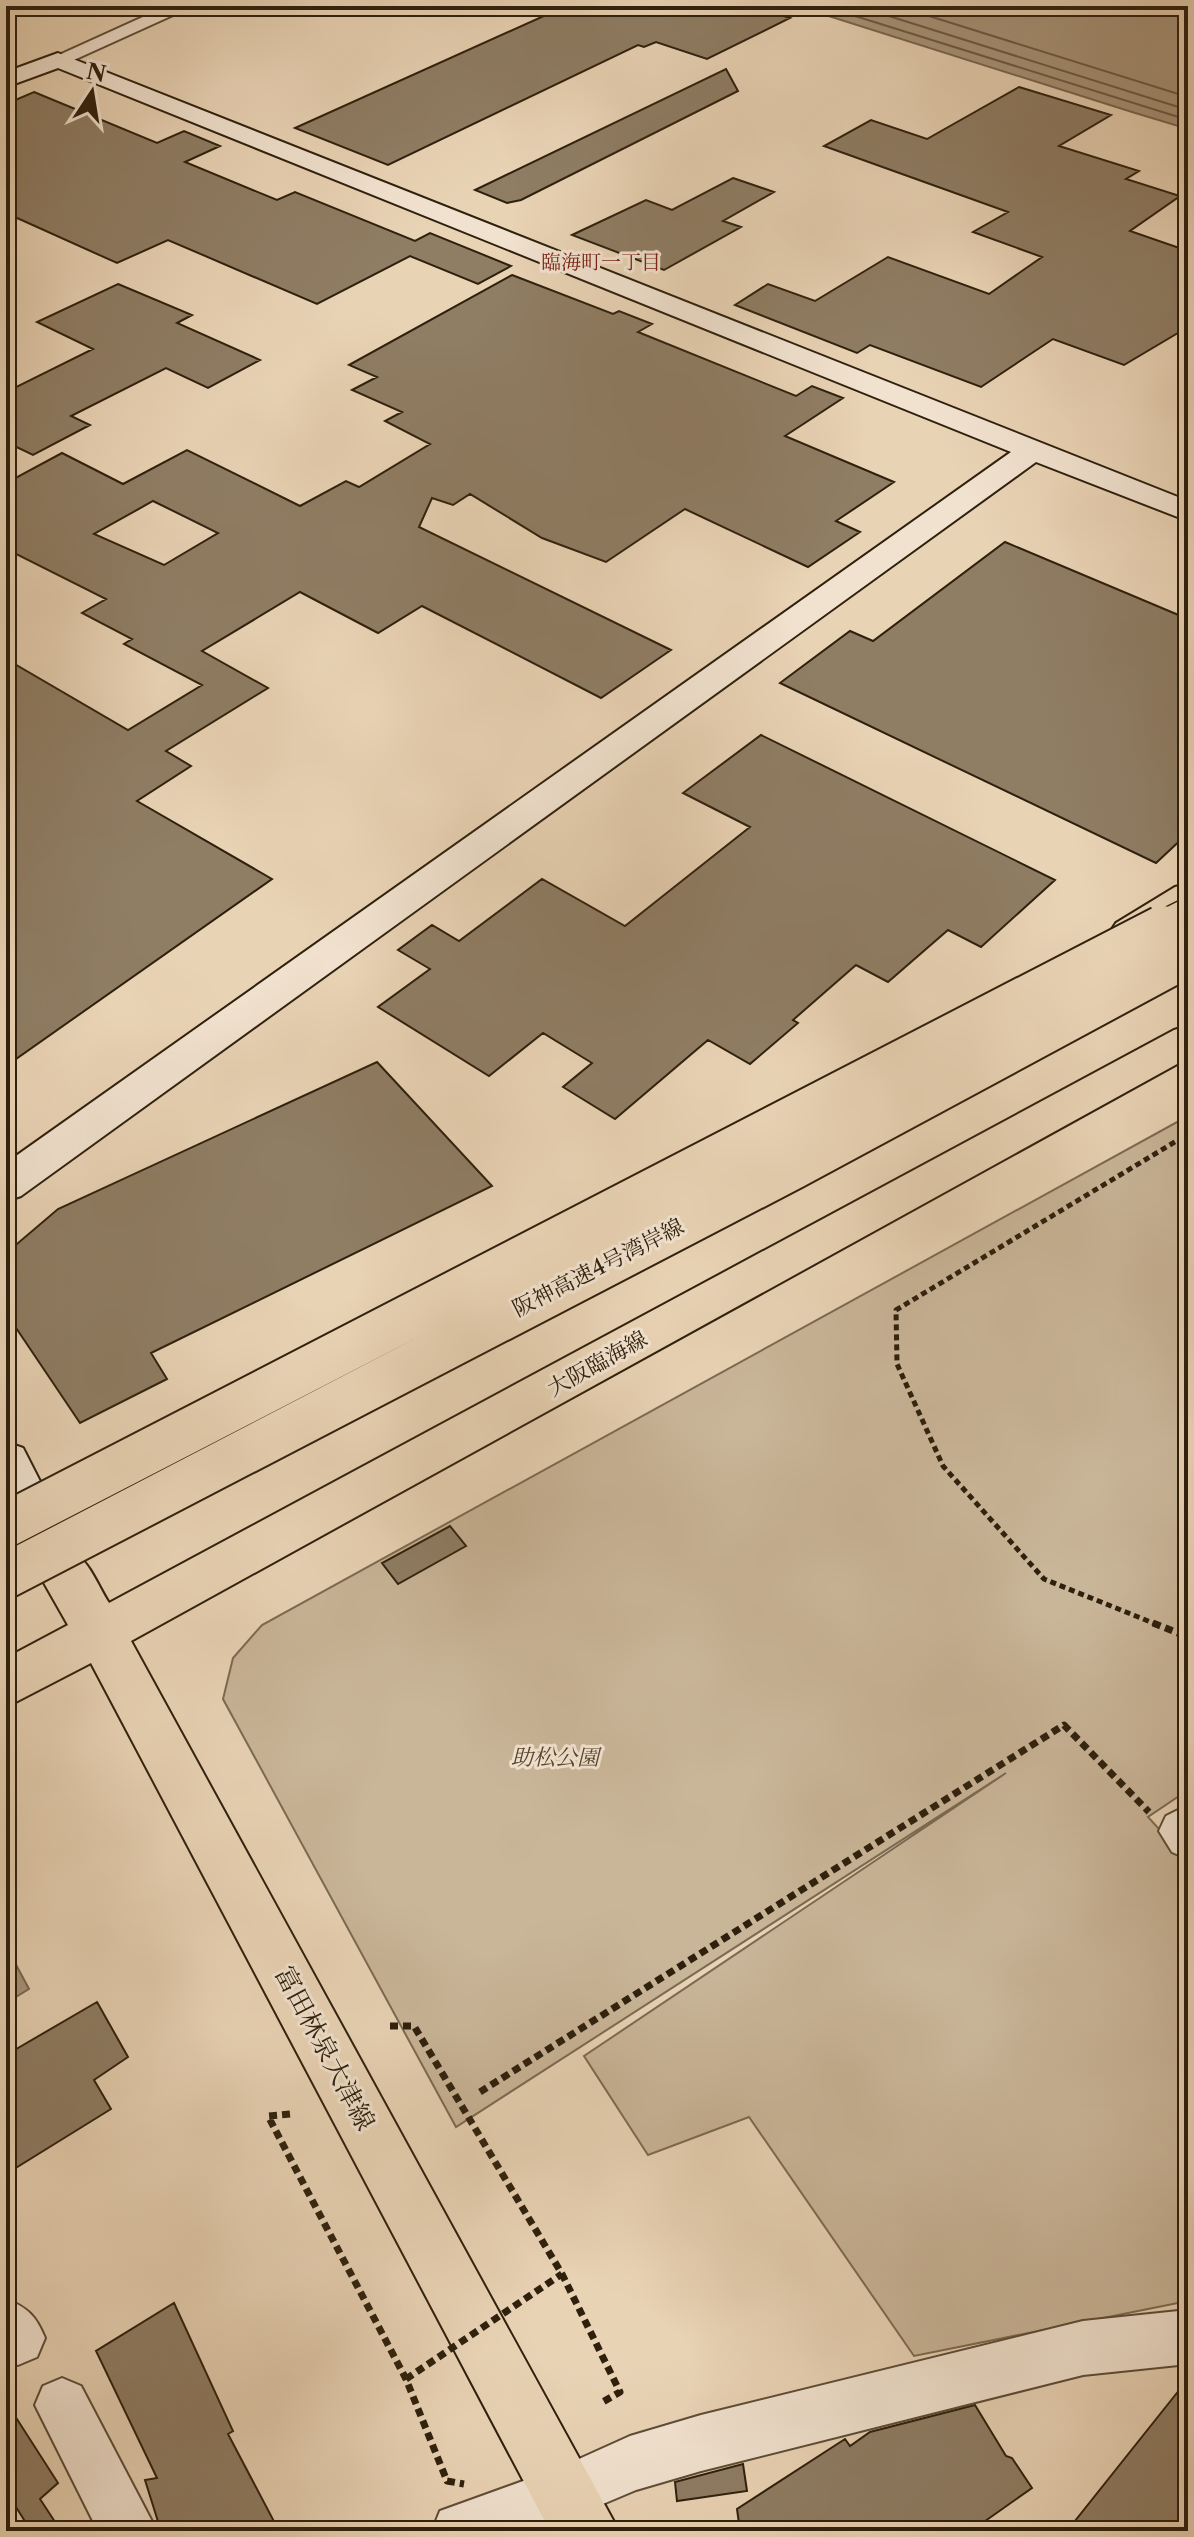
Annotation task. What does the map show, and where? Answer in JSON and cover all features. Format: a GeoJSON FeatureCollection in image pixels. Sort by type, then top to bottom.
{"type":"FeatureCollection","features":[{"type":"Feature","properties":{"kind":"main road"},"geometry":{"type":"LineString","coordinates":[[984,1020],[1188,896]]}},
{"type":"Feature","properties":{"kind":"main road","name":"阪神高速4号湾岸線"},"geometry":{"type":"LineString","coordinates":[[6,1525],[1188,915]]}},
{"type":"Feature","properties":{"kind":"main road"},"geometry":{"type":"LineString","coordinates":[[1077,1030],[1137,956],[1188,925]]}},
{"type":"Feature","properties":{"kind":"main road","name":"阪神高速4号湾岸線"},"geometry":{"type":"LineString","coordinates":[[33,1571],[1188,954]]}},
{"type":"Feature","properties":{"kind":"main road"},"geometry":{"type":"LineString","coordinates":[[6,1594],[33,1571],[1077,1030],[1188,969]]}},
{"type":"Feature","properties":{"kind":"main road"},"geometry":{"type":"LineString","coordinates":[[793,1167],[1188,969]]}},
{"type":"Feature","properties":{"kind":"main road","name":"大阪臨海線"},"geometry":{"type":"LineString","coordinates":[[6,1684],[1188,1040]]}},
{"type":"Feature","properties":{"kind":"main road","name":"富田林泉大津線"},"geometry":{"type":"LineString","coordinates":[[33,1571],[101,1634],[576,2512]]}},
{"type":"Feature","properties":{"kind":"street"},"geometry":{"type":"LineString","coordinates":[[6,80],[183,6]]}},
{"type":"Feature","properties":{"kind":"street"},"geometry":{"type":"LineString","coordinates":[[58,60],[1188,512]]}},
{"type":"Feature","properties":{"kind":"street"},"geometry":{"type":"LineString","coordinates":[[6,1185],[1033,450]]}},
{"type":"Feature","properties":{"kind":"street"},"geometry":{"type":"LineString","coordinates":[[6,1462],[33,1571]]}},
{"type":"Feature","properties":{"kind":"street"},"geometry":{"type":"LineString","coordinates":[[453,2506],[576,2512],[630,2464],[701,2443],[1083,2348],[1188,2337]]}},
{"type":"Feature","properties":{"kind":"street"},"geometry":{"type":"LineString","coordinates":[[62,2405],[129,2531]]}},
{"type":"Feature","properties":{"kind":"path"},"geometry":{"type":"LineString","coordinates":[[1188,1134],[896,1310],[897,1364],[943,1466],[1034,1568],[1044,1579],[1188,1637]]}},
{"type":"Feature","properties":{"kind":"path"},"geometry":{"type":"LineString","coordinates":[[480,2092],[1064,1725],[1168,1831],[1186,1832]]}},
{"type":"Feature","properties":{"kind":"path"},"geometry":{"type":"LineString","coordinates":[[390,2026],[414,2026],[562,2274],[620,2392],[601,2403]]}},
{"type":"Feature","properties":{"kind":"path"},"geometry":{"type":"LineString","coordinates":[[290,2114],[268,2116],[406,2379],[453,2506]]}},
{"type":"Feature","properties":{"kind":"path"},"geometry":{"type":"LineString","coordinates":[[406,2379],[562,2274]]}},
{"type":"Feature","properties":{"kind":"green space","name":"助松公園"},"geometry":{"type":"Polygon","coordinates":[[[1188,1116],[1188,1790],[1148,1817],[1188,1861],[1188,2301],[914,2356],[749,2117],[648,2155],[584,2056],[1006,1773],[456,2127],[223,1699],[233,1658],[262,1625],[1188,1116]]]}},
{"type":"Feature","properties":{"kind":"water"},"geometry":{"type":"Polygon","coordinates":[[[797,6],[1188,6],[1188,129],[1132,112],[797,6]]]}},
{"type":"Feature","properties":{"kind":"water"},"geometry":{"type":"Polygon","coordinates":[[[6,1946],[29,1989],[6,2003],[6,1946]]]}},
{"type":"Feature","properties":{"kind":"building"},"geometry":{"type":"Polygon","coordinates":[[[566,6],[752,6],[790,18],[707,59],[656,42],[644,47],[638,45],[388,165],[295,128],[566,6]]]}},
{"type":"Feature","properties":{"kind":"building"},"geometry":{"type":"Polygon","coordinates":[[[726,69],[738,91],[521,200],[507,203],[475,190],[726,69]]]}},
{"type":"Feature","properties":{"kind":"building"},"geometry":{"type":"Polygon","coordinates":[[[1019,87],[1111,115],[1059,146],[1139,171],[1126,179],[1180,196],[1130,231],[1188,251],[1188,327],[1124,365],[1053,339],[981,387],[870,345],[857,353],[735,305],[768,284],[815,301],[888,257],[989,294],[1042,257],[973,232],[1008,212],[824,146],[871,120],[927,139],[1019,87]]]}},
{"type":"Feature","properties":{"kind":"building"},"geometry":{"type":"Polygon","coordinates":[[[34,92],[157,143],[184,131],[220,146],[185,162],[277,200],[295,192],[415,241],[430,233],[511,266],[478,284],[410,256],[317,304],[168,240],[117,263],[6,213],[6,104],[34,92]]]}},
{"type":"Feature","properties":{"kind":"building"},"geometry":{"type":"Polygon","coordinates":[[[733,178],[774,192],[723,221],[741,227],[664,270],[572,235],[646,200],[672,210],[733,178]]]}},
{"type":"Feature","properties":{"kind":"building"},"geometry":{"type":"Polygon","coordinates":[[[512,275],[613,314],[619,311],[652,324],[638,332],[796,396],[812,386],[843,398],[785,436],[894,482],[836,521],[860,532],[808,567],[685,509],[606,562],[542,538],[470,494],[453,505],[432,498],[419,527],[671,650],[601,698],[422,606],[378,633],[300,592],[202,651],[268,688],[166,751],[191,766],[137,801],[272,879],[6,1066],[6,659],[128,730],[202,685],[124,644],[132,639],[82,613],[106,599],[6,549],[6,483],[62,453],[123,484],[187,450],[300,506],[346,481],[359,487],[430,444],[385,421],[402,412],[352,390],[377,377],[349,365],[512,275]],[[153,501],[94,534],[164,565],[218,533],[153,501]]]}},
{"type":"Feature","properties":{"kind":"building"},"geometry":{"type":"Polygon","coordinates":[[[118,284],[192,315],[177,323],[260,360],[208,388],[166,368],[71,416],[90,425],[33,455],[6,442],[6,392],[93,349],[37,322],[118,284]]]}},
{"type":"Feature","properties":{"kind":"building"},"geometry":{"type":"Polygon","coordinates":[[[1005,542],[1188,619],[1188,833],[1156,863],[780,683],[850,631],[873,641],[1005,542]]]}},
{"type":"Feature","properties":{"kind":"building"},"geometry":{"type":"Polygon","coordinates":[[[761,735],[1055,880],[981,947],[948,930],[888,982],[856,965],[793,1020],[798,1023],[750,1064],[708,1040],[615,1119],[563,1087],[592,1063],[543,1033],[489,1076],[378,1007],[430,969],[398,950],[432,925],[459,941],[542,879],[625,926],[750,827],[683,793],[761,735]]]}},
{"type":"Feature","properties":{"kind":"building"},"geometry":{"type":"Polygon","coordinates":[[[377,1062],[492,1186],[151,1353],[167,1379],[80,1423],[6,1313],[6,1260],[11,1249],[58,1209],[377,1062]]]}},
{"type":"Feature","properties":{"kind":"building"},"geometry":{"type":"Polygon","coordinates":[[[450,1526],[466,1546],[398,1584],[382,1563],[450,1526]]]}},
{"type":"Feature","properties":{"kind":"building"},"geometry":{"type":"Polygon","coordinates":[[[97,2002],[128,2057],[94,2080],[111,2109],[6,2174],[6,2055],[97,2002]]]}},
{"type":"Feature","properties":{"kind":"building"},"geometry":{"type":"Polygon","coordinates":[[[174,2303],[233,2431],[228,2434],[279,2531],[161,2531],[145,2480],[157,2478],[96,2351],[174,2303]]]}},
{"type":"Feature","properties":{"kind":"building"},"geometry":{"type":"Polygon","coordinates":[[[1188,2379],[1188,2520],[1179,2531],[1067,2531],[1188,2379]]]}},
{"type":"Feature","properties":{"kind":"building"},"geometry":{"type":"Polygon","coordinates":[[[6,2402],[58,2483],[40,2499],[61,2531],[31,2531],[6,2491],[6,2402]]]}},
{"type":"Feature","properties":{"kind":"building"},"geometry":{"type":"Polygon","coordinates":[[[975,2405],[1006,2456],[1012,2458],[1032,2488],[971,2531],[740,2531],[737,2509],[845,2439],[850,2446],[870,2432],[975,2405]]]}},
{"type":"Feature","properties":{"kind":"building"},"geometry":{"type":"Polygon","coordinates":[[[743,2464],[747,2491],[677,2501],[675,2482],[743,2464]]]}},
{"type":"Feature","properties":{"kind":"district","name":"臨海町一丁目"},"geometry":{"type":"Point","coordinates":[601,262]}}]}
